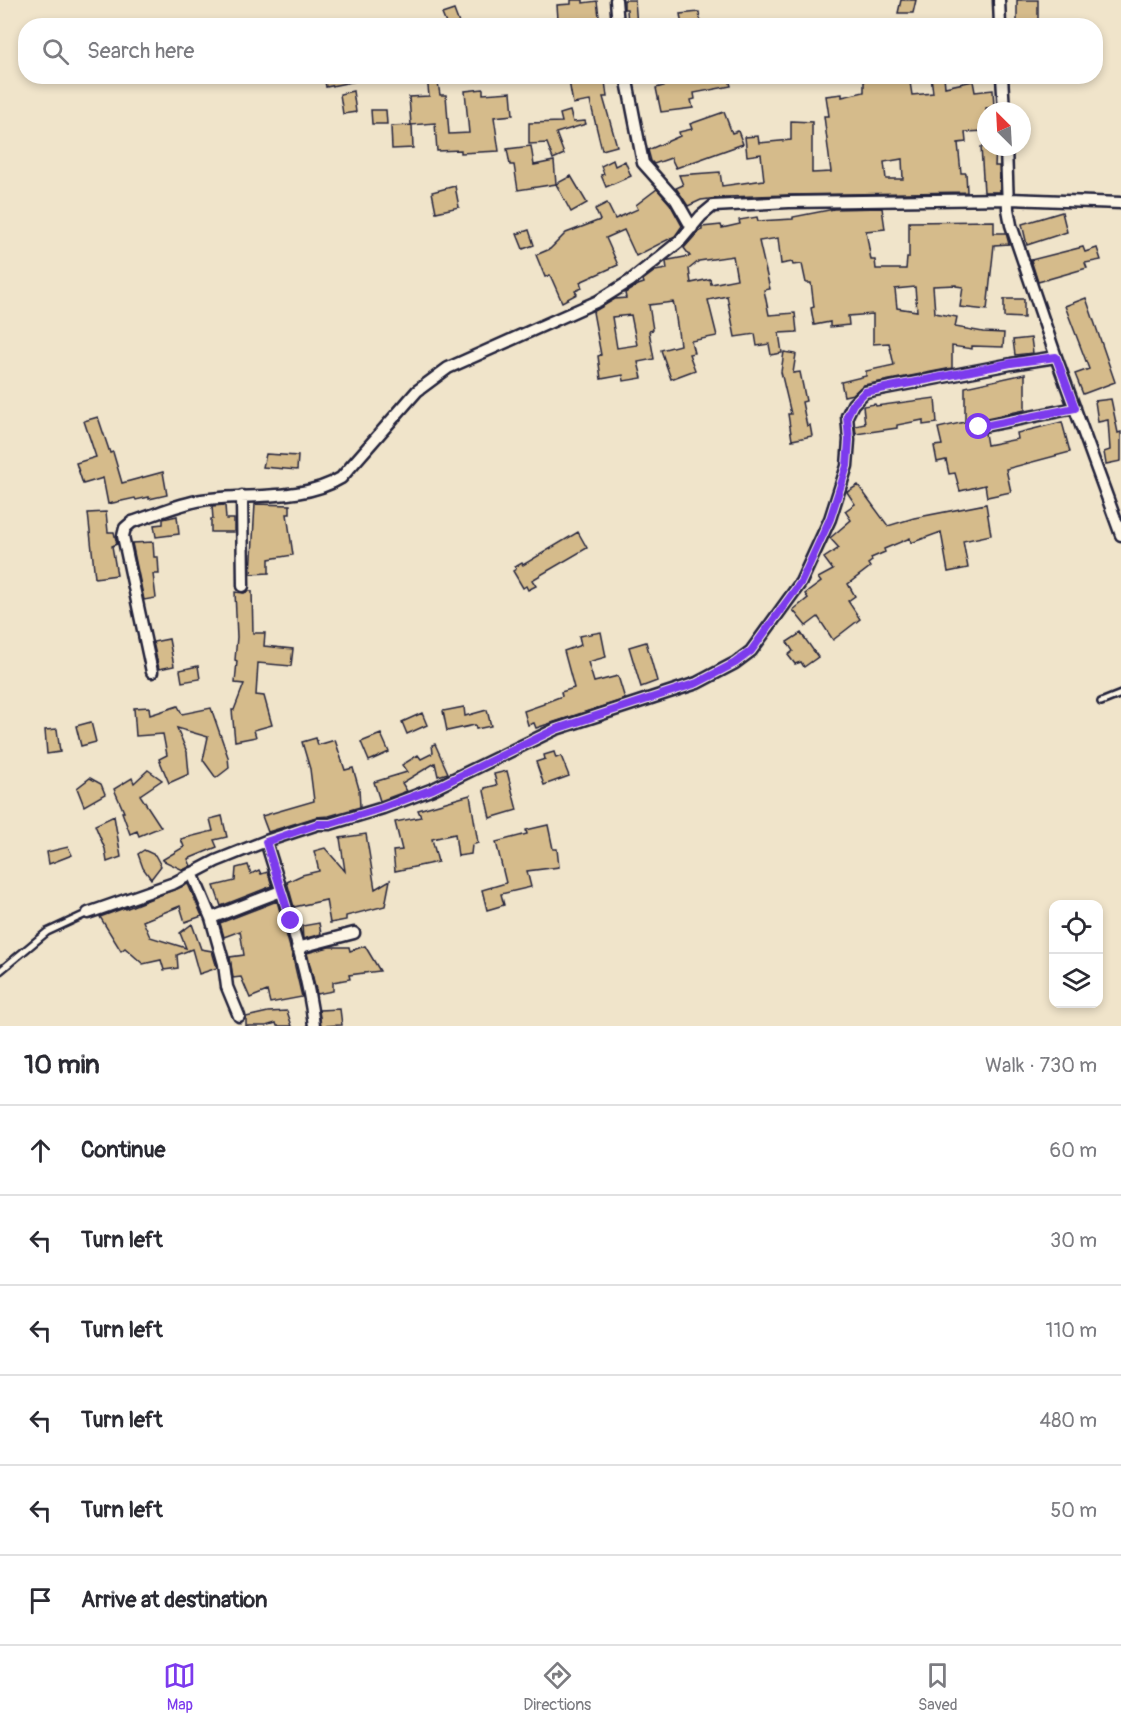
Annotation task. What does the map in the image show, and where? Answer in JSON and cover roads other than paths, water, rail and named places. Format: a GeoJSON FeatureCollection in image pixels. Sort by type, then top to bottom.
{"type":"FeatureCollection","features":[{"type":"Feature","properties":{"kind":"street"},"geometry":{"type":"LineString","coordinates":[[616,0],[617,18]]}},
{"type":"Feature","properties":{"kind":"street"},"geometry":{"type":"LineString","coordinates":[[999,0],[1000,18]]}},
{"type":"Feature","properties":{"kind":"street"},"geometry":{"type":"LineString","coordinates":[[628,84],[644,163],[676,200],[692,228]]}},
{"type":"Feature","properties":{"kind":"street"},"geometry":{"type":"LineString","coordinates":[[1002,84],[1003,102]]}},
{"type":"Feature","properties":{"kind":"street"},"geometry":{"type":"LineString","coordinates":[[1006,156],[1011,225],[1056,357],[1121,534]]}},
{"type":"Feature","properties":{"kind":"street"},"geometry":{"type":"LineString","coordinates":[[152,672],[123,536],[125,528],[132,522],[200,500],[292,493],[330,485],[341,478],[417,390],[448,368],[598,301],[630,281],[680,241],[701,216],[713,206],[800,202],[1008,199],[1121,203]]}},
{"type":"Feature","properties":{"kind":"street"},"geometry":{"type":"LineString","coordinates":[[88,913],[174,883],[216,861],[266,842],[318,824],[330,824],[382,808],[433,789],[556,729],[697,683],[735,663],[751,651],[801,582],[830,519],[847,466],[849,440],[847,416],[858,397],[865,392],[1011,363],[1056,357]]}},
{"type":"Feature","properties":{"kind":"street"},"geometry":{"type":"LineString","coordinates":[[979,427],[1075,408]]}},
{"type":"Feature","properties":{"kind":"street"},"geometry":{"type":"LineString","coordinates":[[242,496],[243,586]]}},
{"type":"Feature","properties":{"kind":"street"},"geometry":{"type":"LineString","coordinates":[[266,842],[312,1005],[314,1026]]}},
{"type":"Feature","properties":{"kind":"street"},"geometry":{"type":"LineString","coordinates":[[192,873],[211,918],[224,964],[227,987],[239,1016]]}},
{"type":"Feature","properties":{"kind":"street"},"geometry":{"type":"LineString","coordinates":[[211,918],[281,891]]}},
{"type":"Feature","properties":{"kind":"street"},"geometry":{"type":"LineString","coordinates":[[297,948],[354,933]]}},
{"type":"Feature","properties":{"kind":"lane"},"geometry":{"type":"LineString","coordinates":[[1101,702],[1121,694]]}},
{"type":"Feature","properties":{"kind":"lane"},"geometry":{"type":"LineString","coordinates":[[0,970],[47,932],[88,913]]}}]}
